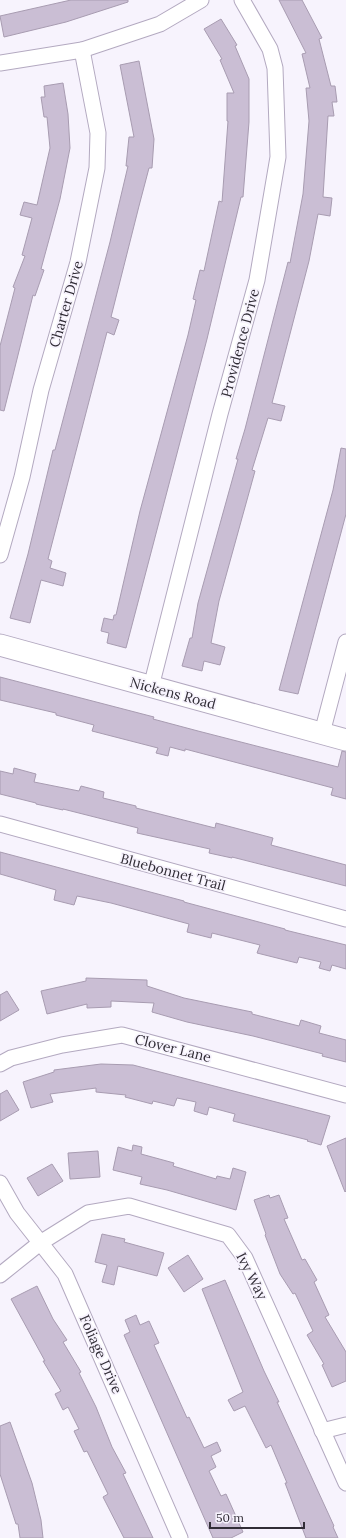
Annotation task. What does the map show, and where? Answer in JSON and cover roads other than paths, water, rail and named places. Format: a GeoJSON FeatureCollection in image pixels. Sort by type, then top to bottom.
{"type":"FeatureCollection","features":[{"type":"Feature","properties":{"kind":"street"},"geometry":{"type":"LineString","coordinates":[[0,63],[82,50],[160,24],[201,0]]}},
{"type":"Feature","properties":{"kind":"street","name":"Providence Drive"},"geometry":{"type":"LineString","coordinates":[[151,687],[218,422],[257,280],[278,157],[275,68],[270,49],[242,0]]}},
{"type":"Feature","properties":{"kind":"street","name":"Charter Drive"},"geometry":{"type":"LineString","coordinates":[[0,555],[22,477],[41,390],[78,262],[97,168],[98,132],[82,50]]}},
{"type":"Feature","properties":{"kind":"street"},"geometry":{"type":"LineString","coordinates":[[322,733],[346,642]]}},
{"type":"Feature","properties":{"kind":"street","name":"Nickens Road"},"geometry":{"type":"LineString","coordinates":[[0,645],[346,740]]}},
{"type":"Feature","properties":{"kind":"street","name":"Bluebonnet Trail"},"geometry":{"type":"LineString","coordinates":[[0,824],[346,919]]}},
{"type":"Feature","properties":{"kind":"street","name":"Clover Lane"},"geometry":{"type":"LineString","coordinates":[[0,1064],[11,1058],[62,1045],[122,1035],[346,1095]]}},
{"type":"Feature","properties":{"kind":"street","name":"Foliage Drive"},"geometry":{"type":"LineString","coordinates":[[0,1183],[17,1214],[65,1274],[180,1538]]}},
{"type":"Feature","properties":{"kind":"street","name":"Ivy Way"},"geometry":{"type":"LineString","coordinates":[[0,1275],[40,1243],[88,1213],[129,1206],[228,1236],[245,1258],[346,1483]]}},
{"type":"Feature","properties":{"kind":"street"},"geometry":{"type":"LineString","coordinates":[[322,1431],[346,1425]]}}]}
